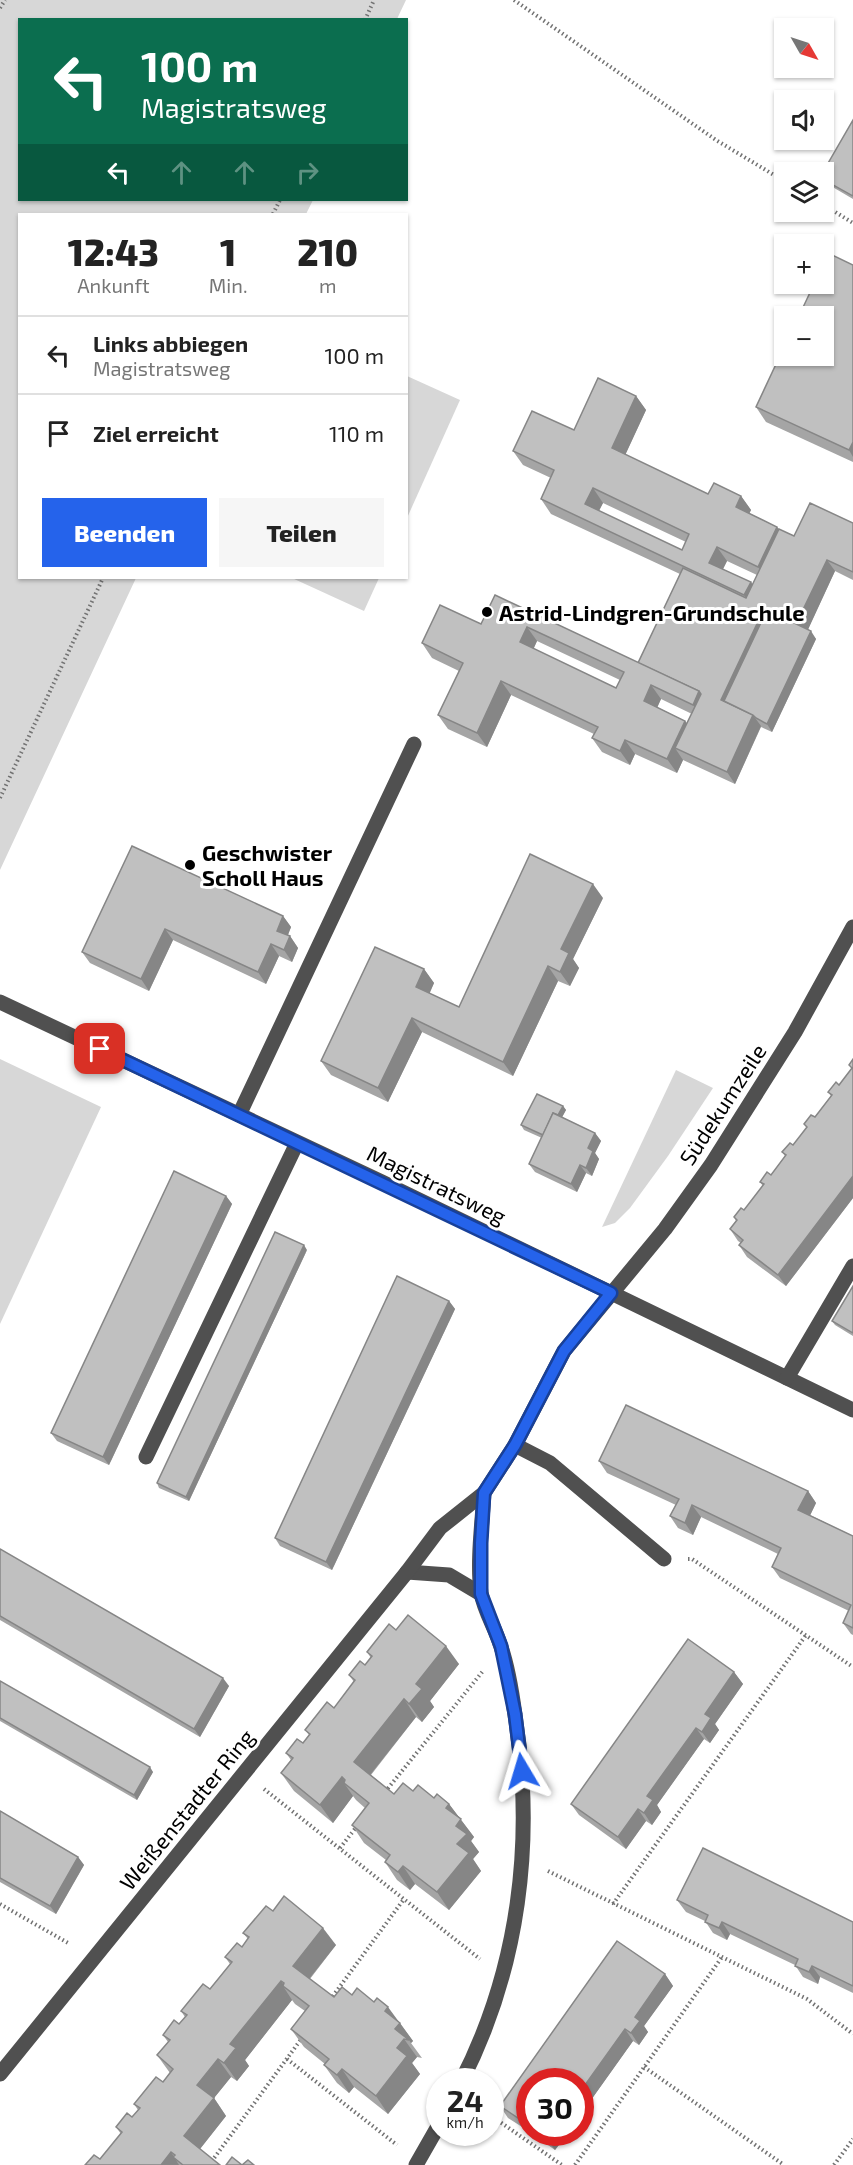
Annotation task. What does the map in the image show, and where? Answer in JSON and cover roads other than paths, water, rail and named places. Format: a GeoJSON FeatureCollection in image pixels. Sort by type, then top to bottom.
{"type":"FeatureCollection","features":[{"type":"Feature","properties":{"kind":"street"},"geometry":{"type":"LineString","coordinates":[[239,1115],[414,744]]}},
{"type":"Feature","properties":{"kind":"street","name":"Südekumzeile"},"geometry":{"type":"LineString","coordinates":[[611,1293],[665,1229],[711,1165],[795,1032],[853,927]]}},
{"type":"Feature","properties":{"kind":"street","name":"Magistratsweg"},"geometry":{"type":"LineString","coordinates":[[0,1002],[853,1410]]}},
{"type":"Feature","properties":{"kind":"street"},"geometry":{"type":"LineString","coordinates":[[146,1457],[297,1143]]}},
{"type":"Feature","properties":{"kind":"street"},"geometry":{"type":"LineString","coordinates":[[787,1378],[853,1266]]}},
{"type":"Feature","properties":{"kind":"street","name":"Weißenstadter Ring"},"geometry":{"type":"LineString","coordinates":[[0,2074],[407,1572],[440,1528],[484,1493],[515,1445],[564,1351],[611,1293]]}},
{"type":"Feature","properties":{"kind":"street"},"geometry":{"type":"LineString","coordinates":[[515,1445],[550,1463],[664,1559]]}},
{"type":"Feature","properties":{"kind":"street","name":"Weißenstadter Ring"},"geometry":{"type":"LineString","coordinates":[[468,2068],[495,2000],[512,1944],[520,1888],[524,1830],[522,1771],[515,1714],[501,1646],[481,1594],[484,1493]]}},
{"type":"Feature","properties":{"kind":"street"},"geometry":{"type":"LineString","coordinates":[[407,1572],[449,1575],[481,1594]]}},
{"type":"Feature","properties":{"kind":"street"},"geometry":{"type":"LineString","coordinates":[[416,2165],[427,2146]]}},
{"type":"Feature","properties":{"kind":"place","name":"Astrid-Lindgren-Grundschule"},"geometry":{"type":"Point","coordinates":[487,612]}},
{"type":"Feature","properties":{"kind":"place","name":"Geschwister Scholl Haus"},"geometry":{"type":"Point","coordinates":[190,865]}}]}
